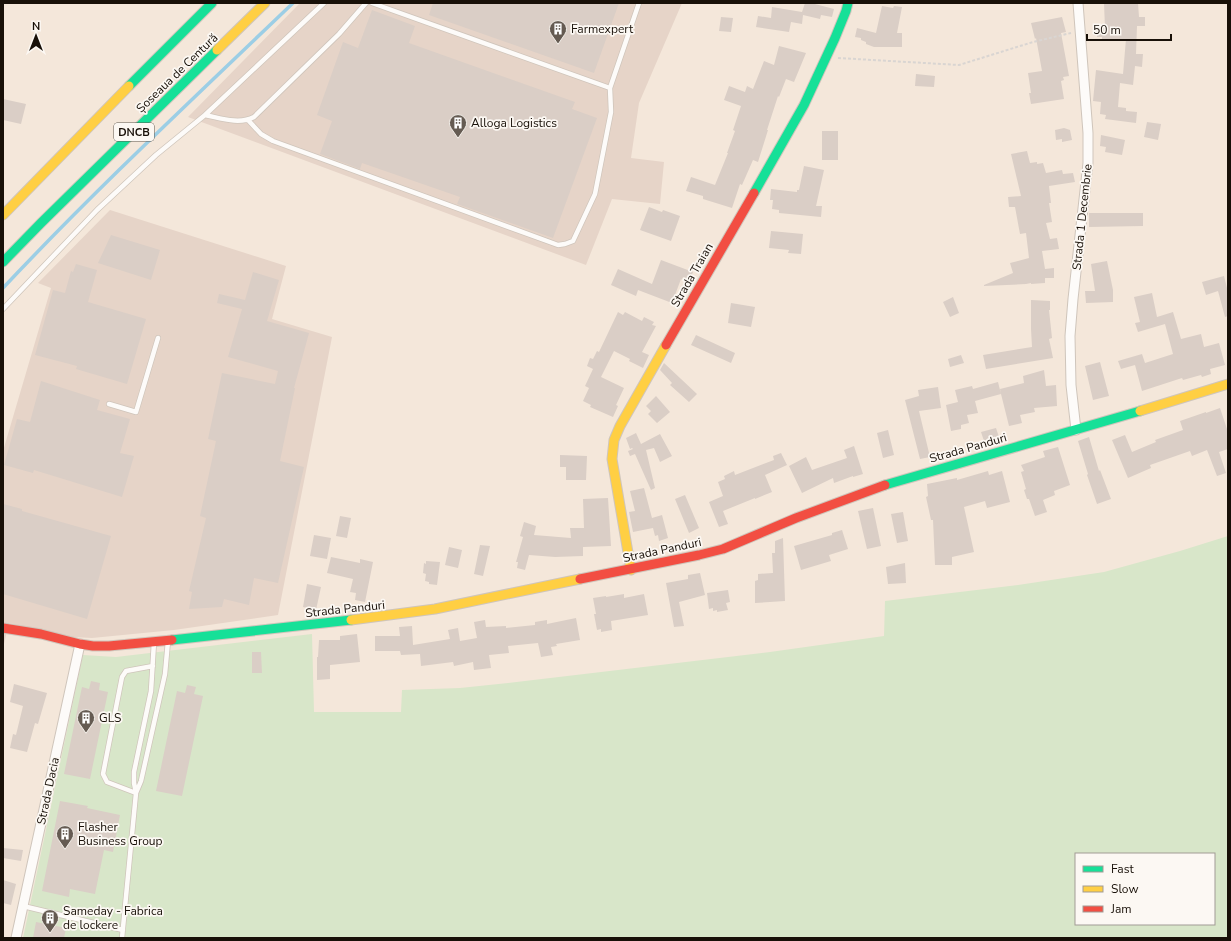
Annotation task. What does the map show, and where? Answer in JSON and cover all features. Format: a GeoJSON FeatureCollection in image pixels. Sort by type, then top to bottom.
{"type":"FeatureCollection","features":[{"type":"Feature","properties":{"kind":"street","name":"Șoseaua de Centură"},"geometry":{"type":"LineString","coordinates":[[3,215],[212,3]]}},
{"type":"Feature","properties":{"kind":"street","name":"Șoseaua de Centură"},"geometry":{"type":"LineString","coordinates":[[3,262],[265,3]]}},
{"type":"Feature","properties":{"kind":"street","name":"Strada Traian"},"geometry":{"type":"LineString","coordinates":[[631,570],[612,459],[613,444],[616,433],[797,118],[827,57],[848,3]]}},
{"type":"Feature","properties":{"kind":"street","name":"Strada 1 Decembrie"},"geometry":{"type":"LineString","coordinates":[[1076,430],[1071,385],[1070,336],[1088,163],[1088,133],[1078,3]]}},
{"type":"Feature","properties":{"kind":"street","name":"Strada Panduri"},"geometry":{"type":"LineString","coordinates":[[3,628],[41,634],[80,644],[109,646],[168,641],[387,616],[435,609],[631,570],[723,549],[796,518],[884,485],[1076,430],[1228,384]]}},
{"type":"Feature","properties":{"kind":"street","name":"Strada Dacia"},"geometry":{"type":"LineString","coordinates":[[16,938],[80,644]]}},
{"type":"Feature","properties":{"kind":"lane"},"geometry":{"type":"LineString","coordinates":[[3,309],[97,210],[156,154],[205,115],[324,3]]}},
{"type":"Feature","properties":{"kind":"lane"},"geometry":{"type":"LineString","coordinates":[[205,115],[240,121],[248,120],[254,117],[334,39],[366,3]]}},
{"type":"Feature","properties":{"kind":"lane"},"geometry":{"type":"LineString","coordinates":[[372,3],[610,88]]}},
{"type":"Feature","properties":{"kind":"lane"},"geometry":{"type":"LineString","coordinates":[[248,120],[261,134],[273,141],[561,245],[573,241],[595,194],[611,112],[610,88],[639,3]]}},
{"type":"Feature","properties":{"kind":"lane"},"geometry":{"type":"LineString","coordinates":[[109,404],[136,412],[158,338]]}},
{"type":"Feature","properties":{"kind":"lane"},"geometry":{"type":"LineString","coordinates":[[136,793],[141,782],[165,674],[168,641]]}},
{"type":"Feature","properties":{"kind":"lane"},"geometry":{"type":"LineString","coordinates":[[122,938],[136,793],[134,772],[151,691],[154,642]]}},
{"type":"Feature","properties":{"kind":"lane"},"geometry":{"type":"LineString","coordinates":[[136,793],[107,782],[102,774],[122,677],[126,671],[153,666]]}},
{"type":"Feature","properties":{"kind":"lane"},"geometry":{"type":"LineString","coordinates":[[23,906],[123,930]]}},
{"type":"Feature","properties":{"kind":"path"},"geometry":{"type":"LineString","coordinates":[[827,57],[959,65],[1033,42],[1080,31]]}},
{"type":"Feature","properties":{"kind":"shaded area"},"geometry":{"type":"Polygon","coordinates":[[[300,3],[682,3],[639,103],[631,158],[664,162],[660,204],[612,199],[586,265],[188,117],[300,3]]]}},
{"type":"Feature","properties":{"kind":"shaded area"},"geometry":{"type":"Polygon","coordinates":[[[110,210],[286,266],[272,319],[332,337],[278,615],[174,630],[92,638],[73,637],[9,623],[3,648],[3,451],[51,288],[38,283],[110,210]]]}},
{"type":"Feature","properties":{"kind":"green space"},"geometry":{"type":"Polygon","coordinates":[[[1228,536],[1228,938],[23,938],[83,655],[116,657],[312,634],[314,712],[401,712],[402,690],[460,688],[508,683],[770,652],[884,636],[885,601],[1018,585],[1104,572],[1228,536]]]}},
{"type":"Feature","properties":{"kind":"building","name":"Farmexpert"},"geometry":{"type":"Polygon","coordinates":[[[433,3],[619,3],[594,73],[429,15],[433,3]]]}},
{"type":"Feature","properties":{"kind":"building"},"geometry":{"type":"Polygon","coordinates":[[[805,3],[811,3],[834,9],[832,17],[821,15],[820,19],[803,15],[802,24],[791,22],[789,32],[756,27],[758,16],[771,18],[772,7],[802,12],[805,3]]]}},
{"type":"Feature","properties":{"kind":"building"},"geometry":{"type":"Polygon","coordinates":[[[1104,3],[1138,3],[1139,17],[1145,17],[1145,26],[1137,26],[1136,54],[1143,54],[1142,67],[1135,66],[1133,85],[1120,83],[1118,107],[1126,108],[1126,111],[1137,112],[1136,123],[1105,119],[1106,115],[1100,114],[1101,102],[1093,101],[1096,70],[1123,74],[1126,39],[1102,39],[1102,37],[1097,37],[1097,28],[1105,28],[1104,3]]]}},
{"type":"Feature","properties":{"kind":"building"},"geometry":{"type":"Polygon","coordinates":[[[882,6],[893,8],[894,6],[902,7],[897,33],[902,33],[902,47],[874,47],[866,44],[866,42],[861,40],[861,38],[855,37],[857,28],[876,33],[882,6]]]}},
{"type":"Feature","properties":{"kind":"building","name":"Alloga Logistics"},"geometry":{"type":"Polygon","coordinates":[[[372,10],[415,26],[409,43],[575,102],[572,109],[597,118],[553,238],[457,204],[460,197],[362,163],[360,169],[320,154],[332,121],[317,115],[343,42],[358,48],[372,10]]]}},
{"type":"Feature","properties":{"kind":"building"},"geometry":{"type":"Polygon","coordinates":[[[721,17],[733,18],[731,32],[719,31],[721,17]]]}},
{"type":"Feature","properties":{"kind":"building"},"geometry":{"type":"Polygon","coordinates":[[[1062,17],[1066,32],[1061,33],[1069,76],[1063,77],[1064,80],[1061,81],[1064,99],[1031,104],[1028,73],[1042,71],[1036,38],[1035,39],[1031,23],[1062,17]]]}},
{"type":"Feature","properties":{"kind":"building"},"geometry":{"type":"Polygon","coordinates":[[[779,46],[806,53],[794,82],[786,79],[779,97],[778,96],[758,162],[753,160],[742,185],[740,184],[732,208],[703,199],[703,196],[686,191],[691,177],[715,185],[728,153],[735,131],[733,130],[741,106],[724,100],[729,86],[745,92],[747,86],[753,89],[764,61],[774,65],[779,46]]]}},
{"type":"Feature","properties":{"kind":"building"},"geometry":{"type":"Polygon","coordinates":[[[916,74],[935,76],[934,87],[915,86],[916,74]]]}},
{"type":"Feature","properties":{"kind":"building"},"geometry":{"type":"Polygon","coordinates":[[[3,99],[26,104],[21,124],[3,120],[3,99]]]}},
{"type":"Feature","properties":{"kind":"building"},"geometry":{"type":"Polygon","coordinates":[[[1147,122],[1161,124],[1158,140],[1144,137],[1147,122]]]}},
{"type":"Feature","properties":{"kind":"building"},"geometry":{"type":"Polygon","coordinates":[[[1064,128],[1070,130],[1072,140],[1062,142],[1062,139],[1056,140],[1055,130],[1064,128]]]}},
{"type":"Feature","properties":{"kind":"building"},"geometry":{"type":"Polygon","coordinates":[[[822,131],[838,131],[838,160],[822,160],[822,131]]]}},
{"type":"Feature","properties":{"kind":"building"},"geometry":{"type":"Polygon","coordinates":[[[1101,135],[1125,140],[1122,155],[1105,152],[1106,147],[1100,146],[1101,135]]]}},
{"type":"Feature","properties":{"kind":"building"},"geometry":{"type":"Polygon","coordinates":[[[1027,151],[1030,163],[1043,163],[1046,173],[1062,170],[1063,174],[1073,173],[1075,182],[1049,186],[1051,203],[1049,203],[1052,222],[1046,223],[1050,239],[1057,238],[1059,249],[1042,251],[1045,269],[1054,268],[1054,278],[1045,278],[1045,283],[984,286],[1013,273],[1010,263],[1029,258],[1026,233],[1020,234],[1015,207],[1009,207],[1008,197],[1021,196],[1011,154],[1027,151]]]}},
{"type":"Feature","properties":{"kind":"building"},"geometry":{"type":"Polygon","coordinates":[[[804,166],[824,170],[816,206],[822,206],[821,217],[779,213],[779,210],[772,209],[773,200],[770,200],[771,189],[797,192],[797,190],[799,190],[804,166]]]}},
{"type":"Feature","properties":{"kind":"building"},"geometry":{"type":"Polygon","coordinates":[[[649,207],[680,216],[671,241],[640,230],[649,207]]]}},
{"type":"Feature","properties":{"kind":"building"},"geometry":{"type":"Polygon","coordinates":[[[1089,213],[1143,213],[1143,226],[1089,227],[1089,213]]]}},
{"type":"Feature","properties":{"kind":"building"},"geometry":{"type":"Polygon","coordinates":[[[771,231],[803,234],[801,254],[788,253],[789,250],[769,248],[771,231]]]}},
{"type":"Feature","properties":{"kind":"building"},"geometry":{"type":"Polygon","coordinates":[[[111,235],[160,250],[151,280],[98,263],[111,235]]]}},
{"type":"Feature","properties":{"kind":"building"},"geometry":{"type":"Polygon","coordinates":[[[661,260],[693,272],[690,280],[683,277],[682,280],[681,279],[672,303],[638,290],[636,296],[611,285],[618,269],[652,284],[661,260]]]}},
{"type":"Feature","properties":{"kind":"building"},"geometry":{"type":"Polygon","coordinates":[[[1107,261],[1113,290],[1113,302],[1086,303],[1085,291],[1095,291],[1091,264],[1107,261]]]}},
{"type":"Feature","properties":{"kind":"building"},"geometry":{"type":"Polygon","coordinates":[[[76,264],[97,270],[88,302],[146,319],[127,384],[76,369],[77,366],[35,355],[53,290],[65,293],[71,271],[73,272],[76,264]]]}},
{"type":"Feature","properties":{"kind":"building"},"geometry":{"type":"Polygon","coordinates":[[[253,272],[279,280],[267,321],[309,333],[294,388],[280,461],[304,467],[278,583],[254,578],[249,605],[224,599],[222,607],[189,609],[192,592],[189,591],[206,518],[200,516],[216,441],[208,439],[222,373],[275,384],[278,371],[228,357],[242,309],[217,303],[219,294],[245,300],[253,272]]]}},
{"type":"Feature","properties":{"kind":"building"},"geometry":{"type":"Polygon","coordinates":[[[1224,276],[1228,292],[1228,316],[1225,317],[1218,291],[1206,295],[1202,282],[1224,276]]]}},
{"type":"Feature","properties":{"kind":"building"},"geometry":{"type":"Polygon","coordinates":[[[1152,293],[1157,317],[1173,312],[1181,339],[1201,334],[1204,347],[1219,343],[1225,365],[1210,369],[1211,374],[1202,377],[1201,375],[1183,380],[1182,378],[1142,391],[1135,365],[1121,369],[1118,361],[1142,354],[1145,363],[1173,354],[1165,324],[1138,332],[1135,323],[1140,322],[1134,297],[1152,293]]]}},
{"type":"Feature","properties":{"kind":"building"},"geometry":{"type":"Polygon","coordinates":[[[953,297],[959,313],[950,317],[943,302],[953,297]]]}},
{"type":"Feature","properties":{"kind":"building"},"geometry":{"type":"Polygon","coordinates":[[[1031,300],[1050,301],[1049,310],[1052,338],[1049,339],[1053,358],[986,369],[983,355],[1032,347],[1031,300]]]}},
{"type":"Feature","properties":{"kind":"building"},"geometry":{"type":"Polygon","coordinates":[[[731,303],[755,307],[751,327],[728,323],[731,303]]]}},
{"type":"Feature","properties":{"kind":"building"},"geometry":{"type":"Polygon","coordinates":[[[618,312],[623,315],[625,312],[642,321],[644,317],[654,322],[652,325],[656,326],[642,352],[649,355],[643,368],[614,351],[601,377],[624,388],[616,405],[618,406],[613,417],[590,407],[591,405],[583,401],[589,388],[585,386],[593,369],[587,366],[590,358],[593,359],[597,351],[599,352],[618,312]]]}},
{"type":"Feature","properties":{"kind":"building"},"geometry":{"type":"Polygon","coordinates":[[[696,335],[735,353],[731,363],[691,345],[696,335]]]}},
{"type":"Feature","properties":{"kind":"building"},"geometry":{"type":"Polygon","coordinates":[[[961,355],[964,363],[950,367],[948,359],[961,355]]]}},
{"type":"Feature","properties":{"kind":"building"},"geometry":{"type":"Polygon","coordinates":[[[1100,362],[1109,396],[1093,400],[1085,366],[1100,362]]]}},
{"type":"Feature","properties":{"kind":"building"},"geometry":{"type":"Polygon","coordinates":[[[664,363],[697,394],[689,402],[670,385],[672,383],[660,370],[664,363]]]}},
{"type":"Feature","properties":{"kind":"building"},"geometry":{"type":"Polygon","coordinates":[[[1044,370],[1046,386],[1056,385],[1057,406],[1034,408],[1035,412],[1020,415],[1022,423],[1009,426],[1000,389],[1024,383],[1023,376],[1044,370]]]}},
{"type":"Feature","properties":{"kind":"building"},"geometry":{"type":"Polygon","coordinates":[[[41,381],[100,400],[97,410],[130,419],[120,453],[134,456],[122,497],[34,470],[33,473],[4,465],[17,419],[30,422],[41,381]]]}},
{"type":"Feature","properties":{"kind":"building"},"geometry":{"type":"Polygon","coordinates":[[[998,382],[1001,394],[975,401],[978,413],[967,415],[969,423],[961,425],[961,429],[951,431],[946,405],[958,402],[955,390],[972,386],[973,389],[998,382]]]}},
{"type":"Feature","properties":{"kind":"building"},"geometry":{"type":"Polygon","coordinates":[[[938,387],[941,408],[919,411],[930,457],[920,459],[905,400],[919,396],[918,390],[938,387]]]}},
{"type":"Feature","properties":{"kind":"building"},"geometry":{"type":"Polygon","coordinates":[[[656,396],[670,412],[657,423],[648,414],[651,411],[646,406],[656,396]]]}},
{"type":"Feature","properties":{"kind":"building"},"geometry":{"type":"Polygon","coordinates":[[[1220,408],[1228,432],[1228,449],[1219,452],[1226,473],[1217,476],[1207,450],[1192,456],[1190,451],[1150,465],[1151,468],[1128,478],[1112,440],[1125,435],[1132,452],[1156,442],[1155,440],[1183,430],[1180,421],[1220,408]]]}},
{"type":"Feature","properties":{"kind":"building"},"geometry":{"type":"Polygon","coordinates":[[[996,428],[999,437],[984,441],[981,432],[996,428]]]}},
{"type":"Feature","properties":{"kind":"building"},"geometry":{"type":"Polygon","coordinates":[[[888,430],[894,455],[883,458],[877,433],[888,430]]]}},
{"type":"Feature","properties":{"kind":"building"},"geometry":{"type":"Polygon","coordinates":[[[636,433],[641,444],[660,434],[672,456],[660,462],[654,448],[646,450],[655,488],[651,490],[635,454],[630,456],[628,451],[633,449],[630,449],[626,438],[636,433]]]}},
{"type":"Feature","properties":{"kind":"building"},"geometry":{"type":"Polygon","coordinates":[[[1089,437],[1099,471],[1100,470],[1111,499],[1097,504],[1087,475],[1088,474],[1078,441],[1089,437]]]}},
{"type":"Feature","properties":{"kind":"building"},"geometry":{"type":"Polygon","coordinates":[[[854,446],[863,474],[834,483],[833,478],[802,493],[789,466],[806,457],[812,470],[847,458],[844,450],[854,446]]]}},
{"type":"Feature","properties":{"kind":"building"},"geometry":{"type":"Polygon","coordinates":[[[1058,447],[1070,485],[1054,491],[1055,495],[1043,500],[1047,512],[1035,516],[1024,490],[1026,489],[1021,472],[1024,471],[1021,465],[1045,457],[1043,451],[1058,447]]]}},
{"type":"Feature","properties":{"kind":"building"},"geometry":{"type":"Polygon","coordinates":[[[781,453],[787,465],[765,475],[772,492],[723,511],[728,524],[719,527],[709,502],[723,496],[718,482],[725,479],[724,476],[734,471],[735,475],[774,460],[773,456],[781,453]]]}},
{"type":"Feature","properties":{"kind":"building"},"geometry":{"type":"Polygon","coordinates":[[[560,455],[587,456],[586,480],[566,480],[566,467],[560,467],[560,455]]]}},
{"type":"Feature","properties":{"kind":"building"},"geometry":{"type":"Polygon","coordinates":[[[988,471],[989,475],[1002,471],[1010,502],[987,508],[985,501],[964,507],[974,552],[952,557],[952,565],[935,565],[933,520],[931,520],[926,497],[928,496],[927,484],[957,478],[957,480],[988,471]]]}},
{"type":"Feature","properties":{"kind":"building"},"geometry":{"type":"Polygon","coordinates":[[[644,488],[652,518],[662,515],[668,538],[659,541],[658,535],[655,536],[653,528],[633,532],[629,512],[635,511],[630,491],[644,488]]]}},
{"type":"Feature","properties":{"kind":"building"},"geometry":{"type":"Polygon","coordinates":[[[685,495],[699,528],[689,533],[675,499],[685,495]]]}},
{"type":"Feature","properties":{"kind":"building"},"geometry":{"type":"Polygon","coordinates":[[[608,498],[611,546],[583,547],[583,556],[555,557],[529,555],[525,570],[517,568],[518,562],[516,562],[523,537],[520,536],[524,522],[536,526],[534,535],[571,538],[570,528],[584,528],[583,499],[608,498]]]}},
{"type":"Feature","properties":{"kind":"building"},"geometry":{"type":"Polygon","coordinates":[[[3,504],[22,509],[22,511],[111,536],[87,619],[3,594],[3,504]]]}},
{"type":"Feature","properties":{"kind":"building"},"geometry":{"type":"Polygon","coordinates":[[[873,508],[881,546],[867,549],[858,511],[873,508]]]}},
{"type":"Feature","properties":{"kind":"building"},"geometry":{"type":"Polygon","coordinates":[[[903,512],[908,541],[897,543],[891,514],[903,512]]]}},
{"type":"Feature","properties":{"kind":"building"},"geometry":{"type":"Polygon","coordinates":[[[340,516],[351,518],[347,538],[336,536],[340,516]]]}},
{"type":"Feature","properties":{"kind":"building"},"geometry":{"type":"Polygon","coordinates":[[[842,530],[848,549],[829,555],[831,561],[801,570],[794,546],[832,535],[832,533],[842,530]]]}},
{"type":"Feature","properties":{"kind":"building"},"geometry":{"type":"Polygon","coordinates":[[[314,535],[331,538],[327,559],[310,556],[314,535]]]}},
{"type":"Feature","properties":{"kind":"building"},"geometry":{"type":"Polygon","coordinates":[[[783,538],[785,601],[755,603],[755,581],[758,580],[758,574],[773,573],[772,553],[775,553],[775,541],[783,538]]]}},
{"type":"Feature","properties":{"kind":"building"},"geometry":{"type":"Polygon","coordinates":[[[480,545],[490,546],[483,576],[474,574],[480,545]]]}},
{"type":"Feature","properties":{"kind":"building"},"geometry":{"type":"Polygon","coordinates":[[[449,547],[462,550],[458,568],[445,565],[449,547]]]}},
{"type":"Feature","properties":{"kind":"building"},"geometry":{"type":"Polygon","coordinates":[[[331,557],[360,563],[360,559],[373,562],[365,602],[355,600],[356,593],[350,592],[353,579],[327,573],[331,557]]]}},
{"type":"Feature","properties":{"kind":"building"},"geometry":{"type":"Polygon","coordinates":[[[426,561],[440,562],[437,585],[429,584],[429,582],[425,581],[426,574],[423,573],[424,563],[426,564],[426,561]]]}},
{"type":"Feature","properties":{"kind":"building"},"geometry":{"type":"Polygon","coordinates":[[[905,563],[906,583],[888,584],[886,567],[905,563]]]}},
{"type":"Feature","properties":{"kind":"building"},"geometry":{"type":"Polygon","coordinates":[[[700,573],[705,595],[679,602],[684,626],[674,627],[666,583],[688,579],[688,575],[700,573]]]}},
{"type":"Feature","properties":{"kind":"building"},"geometry":{"type":"Polygon","coordinates":[[[307,584],[321,587],[316,610],[303,607],[307,584]]]}},
{"type":"Feature","properties":{"kind":"building"},"geometry":{"type":"Polygon","coordinates":[[[728,590],[730,602],[726,603],[728,610],[717,612],[717,610],[713,611],[713,608],[709,609],[707,593],[728,590]]]}},
{"type":"Feature","properties":{"kind":"building"},"geometry":{"type":"Polygon","coordinates":[[[624,594],[624,598],[644,594],[648,615],[611,621],[612,630],[601,632],[601,629],[597,630],[593,598],[624,594]]]}},
{"type":"Feature","properties":{"kind":"building"},"geometry":{"type":"Polygon","coordinates":[[[576,618],[580,640],[556,644],[557,646],[551,647],[553,655],[541,657],[538,643],[508,646],[509,653],[489,655],[491,668],[474,670],[473,662],[454,666],[453,662],[421,666],[420,654],[401,655],[400,651],[375,651],[375,636],[400,636],[399,627],[412,626],[413,645],[450,639],[448,630],[458,628],[460,641],[477,638],[474,622],[485,620],[486,627],[506,626],[506,628],[535,625],[535,622],[547,620],[547,624],[576,618]]]}},
{"type":"Feature","properties":{"kind":"building"},"geometry":{"type":"Polygon","coordinates":[[[357,634],[360,662],[330,665],[330,679],[317,680],[319,640],[340,640],[340,636],[357,634]]]}},
{"type":"Feature","properties":{"kind":"building"},"geometry":{"type":"Polygon","coordinates":[[[252,652],[261,652],[262,673],[252,673],[252,652]]]}},
{"type":"Feature","properties":{"kind":"building","name":"GLS"},"geometry":{"type":"Polygon","coordinates":[[[91,681],[100,683],[99,690],[108,692],[90,779],[64,774],[82,687],[89,689],[91,681]]]}},
{"type":"Feature","properties":{"kind":"building"},"geometry":{"type":"Polygon","coordinates":[[[14,684],[47,693],[38,724],[35,723],[27,752],[10,748],[13,734],[16,735],[23,706],[10,702],[14,684]]]}},
{"type":"Feature","properties":{"kind":"building"},"geometry":{"type":"Polygon","coordinates":[[[187,685],[196,687],[194,694],[203,696],[182,796],[156,791],[177,691],[185,693],[187,685]]]}},
{"type":"Feature","properties":{"kind":"building"},"geometry":{"type":"Polygon","coordinates":[[[60,801],[88,806],[87,808],[120,815],[113,852],[104,850],[95,894],[70,889],[69,897],[42,891],[60,801]]]}},
{"type":"Feature","properties":{"kind":"building"},"geometry":{"type":"Polygon","coordinates":[[[3,848],[23,850],[21,861],[3,858],[3,848]]]}},
{"type":"Feature","properties":{"kind":"building"},"geometry":{"type":"Polygon","coordinates":[[[3,880],[16,884],[11,905],[3,903],[3,880]]]}},
{"type":"Feature","properties":{"kind":"building","name":"Sameday - Fabrica de lockere"},"geometry":{"type":"Polygon","coordinates":[[[36,922],[66,928],[64,938],[33,938],[36,922]]]}},
{"type":"Feature","properties":{"kind":"waterway"},"geometry":{"type":"LineString","coordinates":[[3,288],[110,179],[293,3]]}},
{"type":"Feature","properties":{"kind":"traffic: fast"},"geometry":{"type":"LineString","coordinates":[[129,86],[212,3]]}},
{"type":"Feature","properties":{"kind":"traffic: fast"},"geometry":{"type":"LineString","coordinates":[[754,193],[804,105],[835,38],[848,3]]}},
{"type":"Feature","properties":{"kind":"traffic: fast"},"geometry":{"type":"LineString","coordinates":[[3,262],[217,50]]}},
{"type":"Feature","properties":{"kind":"traffic: fast"},"geometry":{"type":"LineString","coordinates":[[885,485],[1140,411]]}},
{"type":"Feature","properties":{"kind":"traffic: fast"},"geometry":{"type":"LineString","coordinates":[[172,640],[351,620]]}},
{"type":"Feature","properties":{"kind":"traffic: slow"},"geometry":{"type":"LineString","coordinates":[[217,50],[265,3]]}},
{"type":"Feature","properties":{"kind":"traffic: slow"},"geometry":{"type":"LineString","coordinates":[[3,215],[129,86]]}},
{"type":"Feature","properties":{"kind":"traffic: slow"},"geometry":{"type":"LineString","coordinates":[[631,570],[612,459],[614,440],[620,426],[666,345]]}},
{"type":"Feature","properties":{"kind":"traffic: slow"},"geometry":{"type":"LineString","coordinates":[[1140,411],[1228,384]]}},
{"type":"Feature","properties":{"kind":"traffic: slow"},"geometry":{"type":"LineString","coordinates":[[351,620],[435,609],[580,579]]}},
{"type":"Feature","properties":{"kind":"traffic: jam"},"geometry":{"type":"LineString","coordinates":[[666,345],[754,193]]}},
{"type":"Feature","properties":{"kind":"traffic: jam"},"geometry":{"type":"LineString","coordinates":[[580,579],[723,549],[796,518],[885,485]]}},
{"type":"Feature","properties":{"kind":"traffic: jam"},"geometry":{"type":"LineString","coordinates":[[3,628],[41,634],[93,646],[109,646],[172,640]]}},
{"type":"Feature","properties":{"kind":"place","name":"Farmexpert"},"geometry":{"type":"Point","coordinates":[558,44]}},
{"type":"Feature","properties":{"kind":"place","name":"Alloga Logistics"},"geometry":{"type":"Point","coordinates":[458,138]}},
{"type":"Feature","properties":{"kind":"place","name":"GLS"},"geometry":{"type":"Point","coordinates":[86,733]}},
{"type":"Feature","properties":{"kind":"place","name":"Flasher Business Group"},"geometry":{"type":"Point","coordinates":[65,849]}},
{"type":"Feature","properties":{"kind":"place","name":"Sameday - Fabrica de lockere"},"geometry":{"type":"Point","coordinates":[50,933]}}]}
